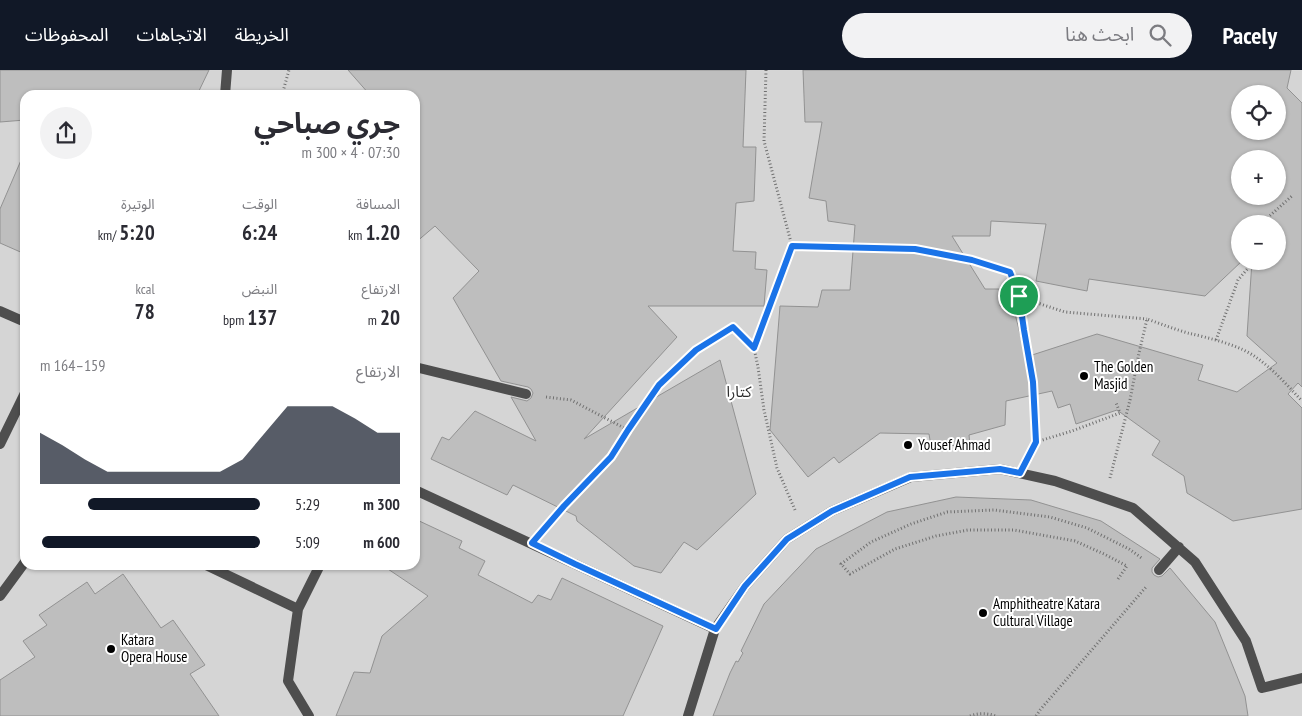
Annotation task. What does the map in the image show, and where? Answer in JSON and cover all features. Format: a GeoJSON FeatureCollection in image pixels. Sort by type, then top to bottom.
{"type":"FeatureCollection","features":[{"type":"Feature","properties":{"kind":"street"},"geometry":{"type":"LineString","coordinates":[[225,90],[227,70]]}},
{"type":"Feature","properties":{"kind":"street"},"geometry":{"type":"LineString","coordinates":[[0,310],[20,320]]}},
{"type":"Feature","properties":{"kind":"street"},"geometry":{"type":"LineString","coordinates":[[420,371],[526,394]]}},
{"type":"Feature","properties":{"kind":"street"},"geometry":{"type":"LineString","coordinates":[[0,444],[20,403]]}},
{"type":"Feature","properties":{"kind":"street"},"geometry":{"type":"LineString","coordinates":[[688,716],[716,629],[745,586],[787,539],[832,511],[910,477],[1000,469],[1055,481],[1133,508],[1194,562],[1246,641],[1262,688],[1302,678]]}},
{"type":"Feature","properties":{"kind":"street"},"geometry":{"type":"LineString","coordinates":[[420,492],[716,629]]}},
{"type":"Feature","properties":{"kind":"street"},"geometry":{"type":"LineString","coordinates":[[1159,570],[1179,547]]}},
{"type":"Feature","properties":{"kind":"street"},"geometry":{"type":"LineString","coordinates":[[0,596],[20,569]]}},
{"type":"Feature","properties":{"kind":"street"},"geometry":{"type":"LineString","coordinates":[[216,570],[298,609]]}},
{"type":"Feature","properties":{"kind":"street"},"geometry":{"type":"LineString","coordinates":[[309,716],[288,680],[298,609],[318,570]]}},
{"type":"Feature","properties":{"kind":"path"},"geometry":{"type":"LineString","coordinates":[[283,90],[289,70]]}},
{"type":"Feature","properties":{"kind":"path"},"geometry":{"type":"LineString","coordinates":[[766,70],[764,140],[792,246],[754,348],[764,410],[778,468],[803,529]]}},
{"type":"Feature","properties":{"kind":"path"},"geometry":{"type":"LineString","coordinates":[[1271,215],[1293,195]]}},
{"type":"Feature","properties":{"kind":"path"},"geometry":{"type":"LineString","coordinates":[[792,246],[915,249],[972,260],[1010,272],[1019,296],[1033,382],[1036,442],[1020,473]]}},
{"type":"Feature","properties":{"kind":"path"},"geometry":{"type":"LineString","coordinates":[[1216,340],[1238,280],[1246,270]]}},
{"type":"Feature","properties":{"kind":"path"},"geometry":{"type":"LineString","coordinates":[[1019,296],[1065,312],[1147,319],[1216,340],[1256,357],[1276,374],[1302,401]]}},
{"type":"Feature","properties":{"kind":"path"},"geometry":{"type":"LineString","coordinates":[[1116,455],[1147,319]]}},
{"type":"Feature","properties":{"kind":"path"},"geometry":{"type":"LineString","coordinates":[[532,543],[611,457],[659,385],[696,350],[733,327],[754,348]]}},
{"type":"Feature","properties":{"kind":"path"},"geometry":{"type":"LineString","coordinates":[[526,394],[571,400],[628,430]]}},
{"type":"Feature","properties":{"kind":"path"},"geometry":{"type":"LineString","coordinates":[[1036,442],[1120,414],[1116,403]]}},
{"type":"Feature","properties":{"kind":"path"},"geometry":{"type":"LineString","coordinates":[[1111,412],[1113,416]]}},
{"type":"Feature","properties":{"kind":"path"},"geometry":{"type":"LineString","coordinates":[[1036,716],[1159,570],[1129,549],[1087,528],[1050,517],[994,510],[947,512],[911,524],[871,542],[841,564],[850,574],[895,549],[936,536],[968,530],[1014,530],[1075,541],[1104,554],[1127,566],[1118,579]]}},
{"type":"Feature","properties":{"kind":"path"},"geometry":{"type":"LineString","coordinates":[[970,716],[988,713],[996,716]]}},
{"type":"Feature","properties":{"kind":"green space","name":"كتارا"},"geometry":{"type":"Polygon","coordinates":[[[0,70],[1302,70],[1302,716],[0,716],[0,70]]]}},
{"type":"Feature","properties":{"kind":"building"},"geometry":{"type":"Polygon","coordinates":[[[0,70],[209,70],[199,90],[20,90],[20,120],[0,122],[0,70]]]}},
{"type":"Feature","properties":{"kind":"building"},"geometry":{"type":"Polygon","coordinates":[[[348,70],[746,70],[743,147],[756,147],[754,201],[736,203],[733,251],[756,252],[755,269],[767,270],[764,306],[648,306],[677,337],[584,439],[720,360],[756,494],[697,550],[684,542],[661,573],[634,566],[577,521],[576,516],[513,485],[507,495],[431,459],[442,437],[449,440],[475,411],[536,441],[511,397],[527,401],[533,393],[528,387],[501,381],[453,298],[479,271],[435,226],[420,239],[420,90],[366,90],[348,70]]]}},
{"type":"Feature","properties":{"kind":"building"},"geometry":{"type":"Polygon","coordinates":[[[803,70],[1291,70],[1287,88],[1302,103],[1302,387],[1298,383],[1288,394],[1302,408],[1302,509],[1233,521],[1187,493],[1184,476],[1152,455],[1160,441],[1117,410],[1076,424],[1070,404],[1058,408],[1052,391],[1006,401],[1005,425],[969,435],[970,445],[931,446],[929,434],[880,433],[839,463],[834,457],[808,477],[770,430],[780,306],[818,307],[822,290],[850,290],[855,225],[828,221],[826,201],[809,198],[822,122],[805,122],[803,70]],[[1231,215],[1232,270],[1205,296],[1089,279],[1087,291],[1036,281],[1046,224],[991,221],[990,236],[952,236],[985,289],[1003,289],[1000,306],[1014,310],[1026,357],[1097,334],[1203,365],[1198,380],[1237,392],[1277,363],[1247,336],[1251,270],[1286,270],[1286,215],[1231,215]]]}},
{"type":"Feature","properties":{"kind":"building"},"geometry":{"type":"Polygon","coordinates":[[[20,163],[20,252],[0,243],[0,209],[20,163]]]}},
{"type":"Feature","properties":{"kind":"building","name":"Amphitheatre Katara Cultural Village"},"geometry":{"type":"Polygon","coordinates":[[[956,497],[1031,500],[1101,521],[1160,559],[1152,568],[1154,575],[1162,576],[1170,568],[1215,622],[1245,696],[1248,716],[713,716],[730,673],[736,661],[738,662],[743,653],[741,651],[764,604],[816,549],[887,512],[956,497]]]}},
{"type":"Feature","properties":{"kind":"building"},"geometry":{"type":"Polygon","coordinates":[[[420,521],[462,541],[459,548],[485,561],[478,575],[532,603],[538,595],[551,600],[562,578],[663,626],[623,716],[336,716],[354,672],[370,673],[382,636],[428,596],[389,570],[420,570],[420,521]]]}},
{"type":"Feature","properties":{"kind":"building","name":"Katara Opera House"},"geometry":{"type":"Polygon","coordinates":[[[123,574],[161,628],[173,620],[205,665],[190,674],[219,716],[0,716],[0,680],[35,657],[23,641],[47,625],[39,615],[87,582],[95,594],[123,574]]]}},
{"type":"Feature","properties":{"kind":"place","name":"The Golden Masjid"},"geometry":{"type":"Point","coordinates":[1084,376]}},
{"type":"Feature","properties":{"kind":"place","name":"Yousef Ahmad"},"geometry":{"type":"Point","coordinates":[908,445]}},
{"type":"Feature","properties":{"kind":"place","name":"Amphitheatre Katara Cultural Village"},"geometry":{"type":"Point","coordinates":[983,613]}},
{"type":"Feature","properties":{"kind":"place","name":"Katara Opera House"},"geometry":{"type":"Point","coordinates":[111,649]}},
{"type":"Feature","properties":{"kind":"route"},"geometry":{"type":"LineString","coordinates":[[792,246],[915,249],[972,260],[1010,272],[1019,296],[1033,382],[1036,442],[1020,473],[1000,469],[910,477],[832,511],[787,539],[745,586],[716,629],[532,543],[611,457],[659,385],[696,350],[733,327],[754,348],[792,246]]}}]}
